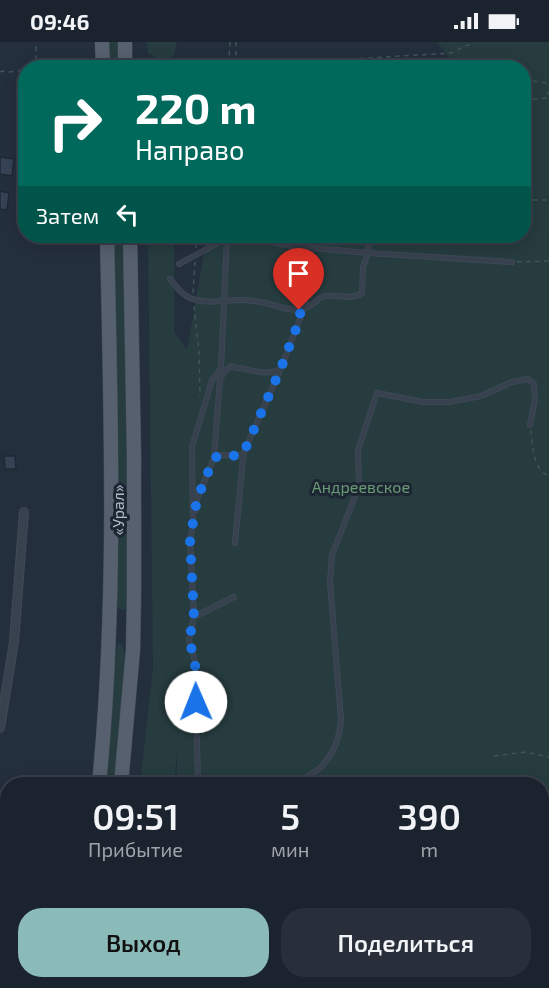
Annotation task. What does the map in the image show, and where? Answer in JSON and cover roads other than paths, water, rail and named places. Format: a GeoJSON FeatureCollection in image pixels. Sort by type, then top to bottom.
{"type":"FeatureCollection","features":[{"type":"Feature","properties":{"kind":"main road"},"geometry":{"type":"LineString","coordinates":[[102,42],[103,60]]}},
{"type":"Feature","properties":{"kind":"main road"},"geometry":{"type":"LineString","coordinates":[[125,42],[125,60]]}},
{"type":"Feature","properties":{"kind":"main road","name":"«Урал»"},"geometry":{"type":"LineString","coordinates":[[100,777],[111,620],[112,446],[107,243]]}},
{"type":"Feature","properties":{"kind":"main road","name":"«Урал»"},"geometry":{"type":"LineString","coordinates":[[123,777],[133,650],[134,492],[130,243]]}},
{"type":"Feature","properties":{"kind":"main road"},"geometry":{"type":"LineString","coordinates":[[111,620],[117,612],[124,614],[127,618],[125,687],[129,699]]}},
{"type":"Feature","properties":{"kind":"street"},"geometry":{"type":"LineString","coordinates":[[0,728],[14,642],[24,512]]}},
{"type":"Feature","properties":{"kind":"lane"},"geometry":{"type":"LineString","coordinates":[[179,264],[217,243]]}},
{"type":"Feature","properties":{"kind":"lane"},"geometry":{"type":"LineString","coordinates":[[221,369],[227,243]]}},
{"type":"Feature","properties":{"kind":"lane"},"geometry":{"type":"LineString","coordinates":[[276,243],[368,253],[512,262]]}},
{"type":"Feature","properties":{"kind":"lane"},"geometry":{"type":"LineString","coordinates":[[235,543],[242,456],[301,316],[312,243]]}},
{"type":"Feature","properties":{"kind":"lane"},"geometry":{"type":"LineString","coordinates":[[170,279],[184,295],[193,299],[224,302],[239,300],[301,309],[312,306],[325,296],[355,297],[359,295],[363,290],[363,267],[369,243]]}},
{"type":"Feature","properties":{"kind":"lane"},"geometry":{"type":"LineString","coordinates":[[194,525],[192,447],[212,380],[221,369],[232,366],[266,373],[275,372],[281,368]]}},
{"type":"Feature","properties":{"kind":"lane"},"geometry":{"type":"LineString","coordinates":[[198,777],[195,661],[189,640],[194,617],[190,540],[197,499],[214,458],[220,379],[232,366]]}},
{"type":"Feature","properties":{"kind":"lane"},"geometry":{"type":"LineString","coordinates":[[306,777],[320,768],[332,753],[340,732],[341,719],[330,582],[332,555],[359,486],[358,450],[377,393],[423,402],[449,402],[481,396],[512,382],[528,379],[534,384],[536,399],[530,424]]}},
{"type":"Feature","properties":{"kind":"lane"},"geometry":{"type":"LineString","coordinates":[[214,458],[221,455],[242,456]]}},
{"type":"Feature","properties":{"kind":"lane"},"geometry":{"type":"LineString","coordinates":[[194,617],[234,597]]}},
{"type":"Feature","properties":{"kind":"park label","name":"Андреевское"},"geometry":{"type":"Point","coordinates":[361,486]}}]}
